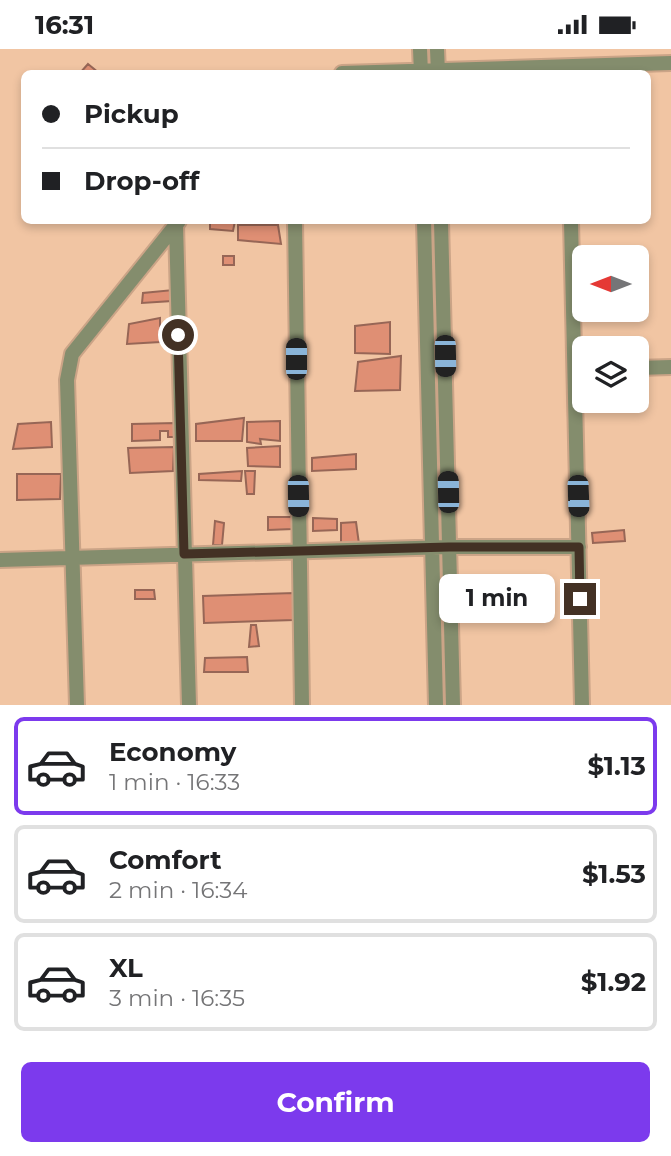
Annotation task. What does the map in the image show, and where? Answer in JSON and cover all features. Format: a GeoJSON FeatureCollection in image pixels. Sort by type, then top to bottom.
{"type":"FeatureCollection","features":[{"type":"Feature","properties":{"kind":"street"},"geometry":{"type":"LineString","coordinates":[[420,49],[421,70]]}},
{"type":"Feature","properties":{"kind":"street"},"geometry":{"type":"LineString","coordinates":[[437,49],[438,70]]}},
{"type":"Feature","properties":{"kind":"street"},"geometry":{"type":"LineString","coordinates":[[568,70],[671,63]]}},
{"type":"Feature","properties":{"kind":"street"},"geometry":{"type":"LineString","coordinates":[[77,705],[68,366],[72,354],[177,224]]}},
{"type":"Feature","properties":{"kind":"street"},"geometry":{"type":"LineString","coordinates":[[178,224],[189,705]]}},
{"type":"Feature","properties":{"kind":"street"},"geometry":{"type":"LineString","coordinates":[[295,224],[302,705]]}},
{"type":"Feature","properties":{"kind":"street"},"geometry":{"type":"LineString","coordinates":[[425,224],[436,705]]}},
{"type":"Feature","properties":{"kind":"street"},"geometry":{"type":"LineString","coordinates":[[441,224],[453,705]]}},
{"type":"Feature","properties":{"kind":"street"},"geometry":{"type":"LineString","coordinates":[[571,224],[577,336]]}},
{"type":"Feature","properties":{"kind":"street"},"geometry":{"type":"LineString","coordinates":[[649,368],[671,367]]}},
{"type":"Feature","properties":{"kind":"street"},"geometry":{"type":"LineString","coordinates":[[579,413],[583,705]]}},
{"type":"Feature","properties":{"kind":"street"},"geometry":{"type":"LineString","coordinates":[[0,560],[432,547],[579,547]]}},
{"type":"Feature","properties":{"kind":"building"},"geometry":{"type":"Polygon","coordinates":[[[88,64],[95,70],[83,70],[88,64]]]}},
{"type":"Feature","properties":{"kind":"building"},"geometry":{"type":"Polygon","coordinates":[[[210,224],[234,224],[233,231],[210,229],[210,224]]]}},
{"type":"Feature","properties":{"kind":"building"},"geometry":{"type":"Polygon","coordinates":[[[238,225],[278,225],[281,244],[238,240],[238,225]]]}},
{"type":"Feature","properties":{"kind":"building"},"geometry":{"type":"Polygon","coordinates":[[[223,256],[234,256],[234,265],[223,265],[223,256]]]}},
{"type":"Feature","properties":{"kind":"building"},"geometry":{"type":"Polygon","coordinates":[[[173,290],[172,301],[142,303],[143,293],[173,290]]]}},
{"type":"Feature","properties":{"kind":"building"},"geometry":{"type":"Polygon","coordinates":[[[160,318],[160,342],[127,344],[129,324],[160,318]]]}},
{"type":"Feature","properties":{"kind":"building"},"geometry":{"type":"Polygon","coordinates":[[[390,322],[390,354],[355,353],[355,326],[390,322]]]}},
{"type":"Feature","properties":{"kind":"building"},"geometry":{"type":"Polygon","coordinates":[[[401,356],[400,390],[355,391],[358,362],[401,356]]]}},
{"type":"Feature","properties":{"kind":"building"},"geometry":{"type":"Polygon","coordinates":[[[244,418],[242,441],[196,441],[196,424],[244,418]]]}},
{"type":"Feature","properties":{"kind":"building"},"geometry":{"type":"Polygon","coordinates":[[[280,421],[280,441],[260,439],[261,444],[247,442],[247,422],[280,421]]]}},
{"type":"Feature","properties":{"kind":"building"},"geometry":{"type":"Polygon","coordinates":[[[51,422],[52,447],[13,449],[18,424],[51,422]]]}},
{"type":"Feature","properties":{"kind":"building"},"geometry":{"type":"Polygon","coordinates":[[[175,423],[176,437],[168,437],[168,431],[160,431],[160,440],[132,441],[132,424],[175,423]]]}},
{"type":"Feature","properties":{"kind":"building"},"geometry":{"type":"Polygon","coordinates":[[[280,446],[280,467],[248,466],[247,448],[280,446]]]}},
{"type":"Feature","properties":{"kind":"building"},"geometry":{"type":"Polygon","coordinates":[[[174,447],[173,471],[130,473],[128,448],[174,447]]]}},
{"type":"Feature","properties":{"kind":"building"},"geometry":{"type":"Polygon","coordinates":[[[356,454],[356,469],[312,471],[312,458],[356,454]]]}},
{"type":"Feature","properties":{"kind":"building"},"geometry":{"type":"Polygon","coordinates":[[[242,471],[241,481],[199,480],[199,474],[242,471]]]}},
{"type":"Feature","properties":{"kind":"building"},"geometry":{"type":"Polygon","coordinates":[[[245,471],[255,471],[254,494],[247,494],[245,471]]]}},
{"type":"Feature","properties":{"kind":"building"},"geometry":{"type":"Polygon","coordinates":[[[17,474],[61,474],[60,499],[17,500],[17,474]]]}},
{"type":"Feature","properties":{"kind":"building"},"geometry":{"type":"Polygon","coordinates":[[[268,517],[295,517],[293,529],[268,530],[268,517]]]}},
{"type":"Feature","properties":{"kind":"building"},"geometry":{"type":"Polygon","coordinates":[[[313,518],[337,519],[337,530],[313,531],[313,518]]]}},
{"type":"Feature","properties":{"kind":"building"},"geometry":{"type":"Polygon","coordinates":[[[215,521],[224,523],[222,545],[213,545],[215,521]]]}},
{"type":"Feature","properties":{"kind":"building"},"geometry":{"type":"Polygon","coordinates":[[[356,522],[359,544],[341,544],[341,523],[356,522]]]}},
{"type":"Feature","properties":{"kind":"building"},"geometry":{"type":"Polygon","coordinates":[[[624,530],[625,541],[593,543],[592,533],[624,530]]]}},
{"type":"Feature","properties":{"kind":"building"},"geometry":{"type":"Polygon","coordinates":[[[135,590],[154,590],[155,599],[135,599],[135,590]]]}},
{"type":"Feature","properties":{"kind":"building"},"geometry":{"type":"Polygon","coordinates":[[[294,593],[294,620],[204,623],[203,596],[294,593]]]}},
{"type":"Feature","properties":{"kind":"building"},"geometry":{"type":"Polygon","coordinates":[[[251,625],[256,625],[259,646],[249,647],[251,625]]]}},
{"type":"Feature","properties":{"kind":"building"},"geometry":{"type":"Polygon","coordinates":[[[247,657],[248,672],[204,672],[205,658],[247,657]]]}},
{"type":"Feature","properties":{"kind":"route"},"geometry":{"type":"LineString","coordinates":[[178,335],[184,554],[449,547],[579,547],[580,599]]}}]}
